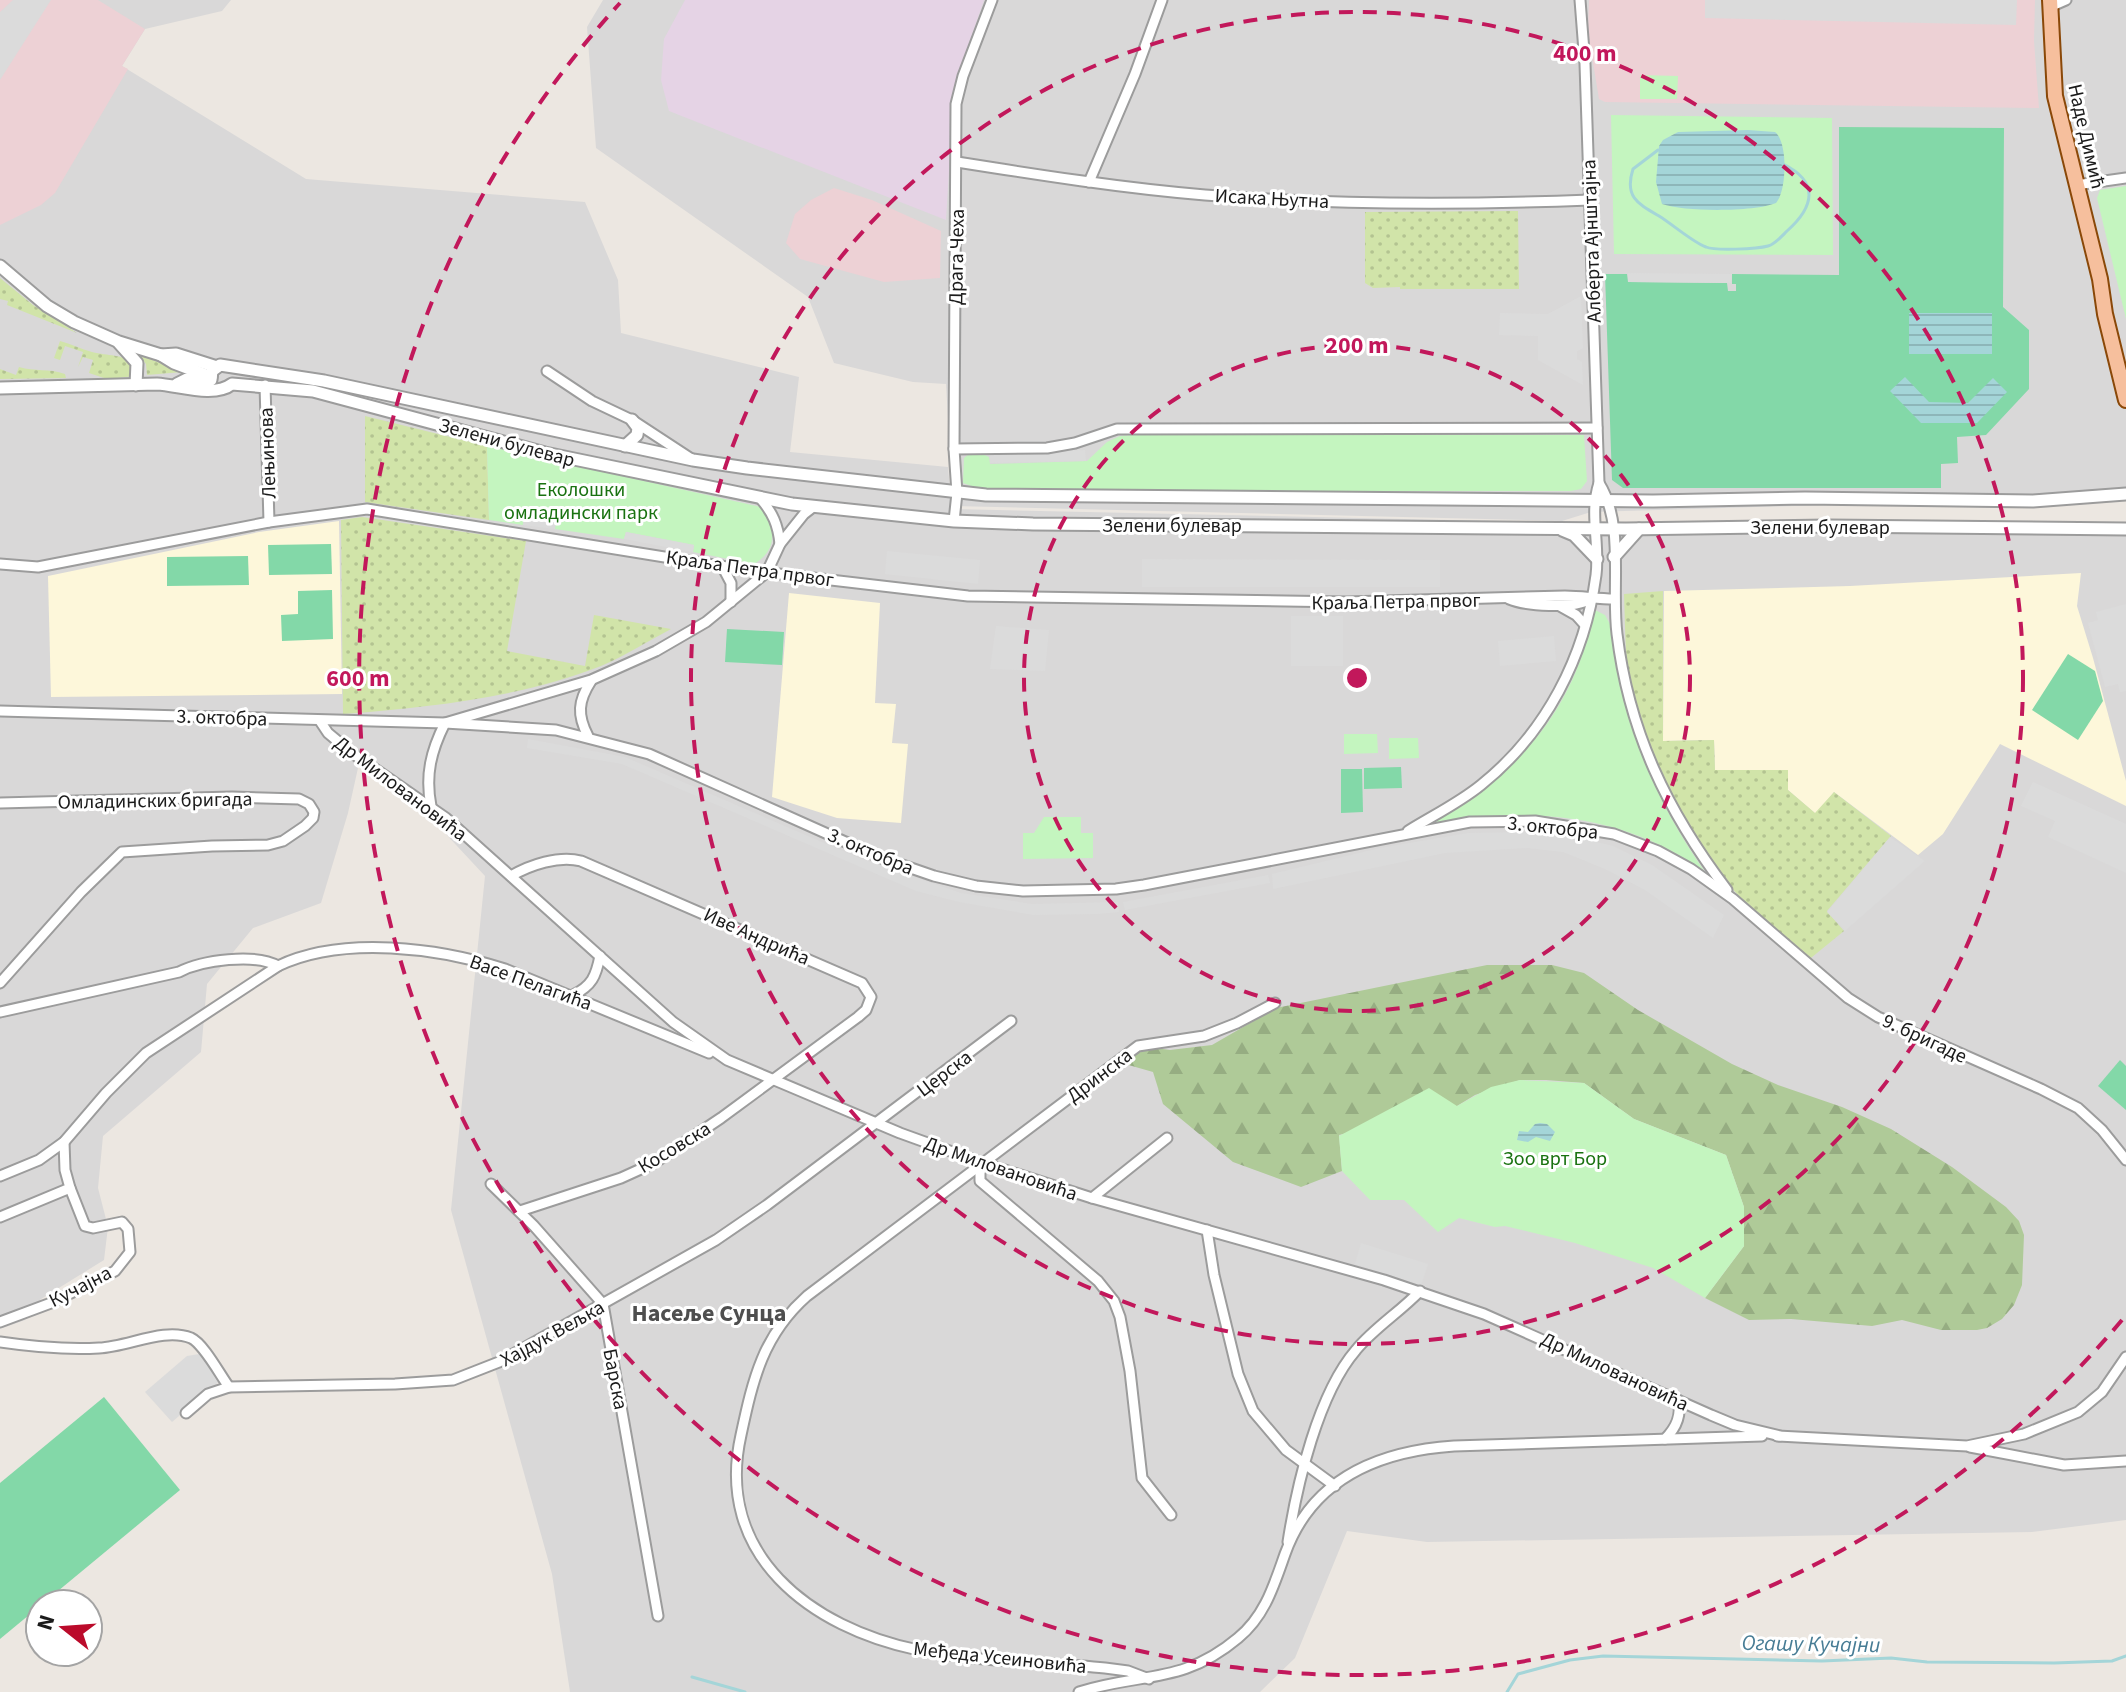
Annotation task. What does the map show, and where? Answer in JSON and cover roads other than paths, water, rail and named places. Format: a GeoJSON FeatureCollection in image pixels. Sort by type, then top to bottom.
{"type":"FeatureCollection","features":[{"type":"Feature","properties":{"kind":"main road","name":"Наде Димић"},"geometry":{"type":"LineString","coordinates":[[2050,4],[2055,96],[2100,279]]}},
{"type":"Feature","properties":{"kind":"main road"},"geometry":{"type":"LineString","coordinates":[[2100,279],[2114,313],[2126,359]]}},
{"type":"Feature","properties":{"kind":"main road"},"geometry":{"type":"LineString","coordinates":[[2100,279],[2105,314],[2126,400]]}},
{"type":"Feature","properties":{"kind":"street","name":"Драга Чеха"},"geometry":{"type":"LineString","coordinates":[[954,521],[957,493],[954,449],[956,104],[963,76],[992,0]]}},
{"type":"Feature","properties":{"kind":"street"},"geometry":{"type":"LineString","coordinates":[[1089,182],[1135,74],[1162,0]]}},
{"type":"Feature","properties":{"kind":"street","name":"Алберта Ајнштајна"},"geometry":{"type":"LineString","coordinates":[[1580,0],[1585,64],[1599,483]]}},
{"type":"Feature","properties":{"kind":"street"},"geometry":{"type":"LineString","coordinates":[[2050,4],[2066,0]]}},
{"type":"Feature","properties":{"kind":"street","name":"Исака Њутна"},"geometry":{"type":"LineString","coordinates":[[957,162],[1089,182],[1205,195],[1331,201],[1509,203],[1590,200]]}},
{"type":"Feature","properties":{"kind":"street"},"geometry":{"type":"LineString","coordinates":[[2076,185],[2126,178]]}},
{"type":"Feature","properties":{"kind":"street"},"geometry":{"type":"LineString","coordinates":[[0,266],[60,314],[119,342],[161,355],[176,354],[214,378],[224,389],[232,384],[234,374],[231,368],[224,365],[214,378]]}},
{"type":"Feature","properties":{"kind":"street"},"geometry":{"type":"LineString","coordinates":[[119,342],[137,363],[136,385]]}},
{"type":"Feature","properties":{"kind":"street","name":"Зелени булевар"},"geometry":{"type":"LineString","coordinates":[[231,368],[324,381],[693,460],[957,493],[1610,501],[1805,498],[2033,501],[2126,494]]}},
{"type":"Feature","properties":{"kind":"street"},"geometry":{"type":"LineString","coordinates":[[547,371],[592,401],[632,420],[693,460]]}},
{"type":"Feature","properties":{"kind":"street"},"geometry":{"type":"LineString","coordinates":[[0,388],[177,384],[187,379],[214,378]]}},
{"type":"Feature","properties":{"kind":"street","name":"Зелени булевар"},"geometry":{"type":"LineString","coordinates":[[232,384],[265,385],[329,395],[533,450],[760,498],[813,507],[954,521],[1596,529],[1828,526],[2126,529]]}},
{"type":"Feature","properties":{"kind":"street","name":"Лењинова"},"geometry":{"type":"LineString","coordinates":[[265,385],[269,522]]}},
{"type":"Feature","properties":{"kind":"street"},"geometry":{"type":"LineString","coordinates":[[625,446],[637,435],[638,428],[632,420]]}},
{"type":"Feature","properties":{"kind":"street"},"geometry":{"type":"LineString","coordinates":[[954,449],[1047,448],[1075,443],[1117,429],[1597,428]]}},
{"type":"Feature","properties":{"kind":"street"},"geometry":{"type":"LineString","coordinates":[[1401,834],[1481,786],[1511,756],[1554,702],[1567,678],[1585,625],[1597,559],[1595,500],[1599,483]]}},
{"type":"Feature","properties":{"kind":"street"},"geometry":{"type":"LineString","coordinates":[[1599,483],[1610,501],[1614,529],[1614,599],[1623,672],[1635,722],[1651,767],[1688,836],[1733,899]]}},
{"type":"Feature","properties":{"kind":"street"},"geometry":{"type":"LineString","coordinates":[[760,498],[774,515],[780,544]]}},
{"type":"Feature","properties":{"kind":"street"},"geometry":{"type":"LineString","coordinates":[[431,806],[428,791],[430,759],[445,723],[591,680],[656,651],[706,622],[767,572],[780,544],[813,507]]}},
{"type":"Feature","properties":{"kind":"street","name":"Краља Петра првог"},"geometry":{"type":"LineString","coordinates":[[0,564],[38,567],[269,522],[350,510],[384,510],[722,566],[983,597],[1286,601],[1509,599],[1521,596],[1614,599]]}},
{"type":"Feature","properties":{"kind":"street"},"geometry":{"type":"LineString","coordinates":[[1558,528],[1574,535],[1597,559]]}},
{"type":"Feature","properties":{"kind":"street"},"geometry":{"type":"LineString","coordinates":[[1614,557],[1639,529]]}},
{"type":"Feature","properties":{"kind":"street"},"geometry":{"type":"LineString","coordinates":[[722,566],[731,583],[731,602]]}},
{"type":"Feature","properties":{"kind":"street","name":"Краља Петра првог"},"geometry":{"type":"LineString","coordinates":[[1509,599],[1519,604],[1580,604],[1590,600]]}},
{"type":"Feature","properties":{"kind":"street"},"geometry":{"type":"LineString","coordinates":[[1557,604],[1576,615],[1585,625]]}},
{"type":"Feature","properties":{"kind":"street"},"geometry":{"type":"LineString","coordinates":[[588,736],[579,715],[580,702],[591,680]]}},
{"type":"Feature","properties":{"kind":"street","name":"3. октобра"},"geometry":{"type":"LineString","coordinates":[[0,711],[445,723],[523,727],[588,736],[649,754],[879,857],[934,876],[999,888],[1056,891],[1144,885],[1401,834],[1470,822],[1506,820],[1535,821],[1614,834],[1658,851],[1691,869],[1733,899]]}},
{"type":"Feature","properties":{"kind":"street","name":"Др Миловановића"},"geometry":{"type":"LineString","coordinates":[[320,721],[328,733],[352,753],[431,806],[673,1022],[727,1060],[875,1123],[983,1163],[1092,1198],[1420,1291],[1527,1331],[1735,1425],[1780,1436]]}},
{"type":"Feature","properties":{"kind":"street","name":"Омладинских бригада"},"geometry":{"type":"LineString","coordinates":[[0,803],[232,797],[299,799],[309,804],[314,812],[309,823],[283,841],[268,845],[122,852],[0,983]]}},
{"type":"Feature","properties":{"kind":"street","name":"Иве Андрића"},"geometry":{"type":"LineString","coordinates":[[511,876],[553,862],[568,859],[581,861],[862,983],[871,997],[866,1010],[772,1080]]}},
{"type":"Feature","properties":{"kind":"street","name":"9. бригаде"},"geometry":{"type":"LineString","coordinates":[[1733,899],[1848,998],[1878,1017],[2078,1108],[2102,1130],[2126,1160]]}},
{"type":"Feature","properties":{"kind":"street","name":"Васе Пелагића"},"geometry":{"type":"LineString","coordinates":[[0,1012],[179,972],[198,964],[260,959],[278,966],[306,955],[343,949],[434,952],[494,965],[727,1060]]}},
{"type":"Feature","properties":{"kind":"street"},"geometry":{"type":"LineString","coordinates":[[573,995],[584,990],[595,979],[600,956]]}},
{"type":"Feature","properties":{"kind":"street"},"geometry":{"type":"LineString","coordinates":[[0,1176],[39,1160],[64,1142],[132,1065],[197,1018],[278,966]]}},
{"type":"Feature","properties":{"kind":"street","name":"Дринска"},"geometry":{"type":"LineString","coordinates":[[983,1163],[1138,1046],[1204,1036],[1275,1003]]}},
{"type":"Feature","properties":{"kind":"street","name":"Церска"},"geometry":{"type":"LineString","coordinates":[[875,1123],[1011,1021]]}},
{"type":"Feature","properties":{"kind":"street","name":"Косовска"},"geometry":{"type":"LineString","coordinates":[[520,1211],[621,1178],[654,1163],[772,1080]]}},
{"type":"Feature","properties":{"kind":"street","name":"Хајдук Вељка"},"geometry":{"type":"LineString","coordinates":[[186,1413],[208,1394],[229,1387],[453,1380],[499,1362],[716,1240],[875,1123]]}},
{"type":"Feature","properties":{"kind":"street"},"geometry":{"type":"LineString","coordinates":[[1092,1198],[1167,1138]]}},
{"type":"Feature","properties":{"kind":"street"},"geometry":{"type":"LineString","coordinates":[[0,1217],[70,1188],[65,1170],[64,1142]]}},
{"type":"Feature","properties":{"kind":"street"},"geometry":{"type":"LineString","coordinates":[[983,1163],[980,1181],[1098,1281],[1114,1301],[1130,1371],[1142,1478],[1171,1515]]}},
{"type":"Feature","properties":{"kind":"street","name":"Међеда Усеиновића"},"geometry":{"type":"LineString","coordinates":[[983,1163],[807,1296],[779,1324],[762,1357],[736,1455],[737,1491],[743,1523],[761,1559],[784,1586],[822,1612],[863,1633],[921,1650],[1105,1668],[1128,1671],[1149,1679]]}},
{"type":"Feature","properties":{"kind":"street"},"geometry":{"type":"LineString","coordinates":[[491,1184],[520,1211],[603,1304]]}},
{"type":"Feature","properties":{"kind":"street","name":"Кучајна"},"geometry":{"type":"LineString","coordinates":[[0,1322],[51,1303],[115,1271],[130,1252],[128,1229],[122,1222],[93,1228],[82,1223],[70,1188]]}},
{"type":"Feature","properties":{"kind":"street"},"geometry":{"type":"LineString","coordinates":[[1207,1230],[1214,1275],[1245,1393],[1262,1423],[1286,1450],[1335,1486]]}},
{"type":"Feature","properties":{"kind":"street"},"geometry":{"type":"LineString","coordinates":[[1079,1692],[1197,1666],[1242,1635],[1272,1594],[1325,1402],[1341,1369],[1358,1348],[1420,1291]]}},
{"type":"Feature","properties":{"kind":"street","name":"Барска"},"geometry":{"type":"LineString","coordinates":[[603,1304],[658,1616]]}},
{"type":"Feature","properties":{"kind":"street"},"geometry":{"type":"LineString","coordinates":[[0,1342],[60,1350],[104,1348],[182,1336],[201,1344],[229,1387]]}},
{"type":"Feature","properties":{"kind":"street"},"geometry":{"type":"LineString","coordinates":[[1967,1446],[2024,1434],[2078,1412],[2102,1392],[2126,1357]]}},
{"type":"Feature","properties":{"kind":"street"},"geometry":{"type":"LineString","coordinates":[[1665,1439],[1677,1423],[1678,1400]]}},
{"type":"Feature","properties":{"kind":"street"},"geometry":{"type":"LineString","coordinates":[[1287,1548],[1306,1515],[1335,1486],[1376,1461],[1421,1448],[1780,1436],[1967,1446],[2064,1465],[2126,1461]]}},
{"type":"Feature","properties":{"kind":"water"},"geometry":{"type":"Polygon","coordinates":[[[1678,132],[1775,132],[1779,137],[1784,166],[1782,188],[1776,203],[1719,210],[1662,204],[1656,182],[1659,146],[1663,140],[1678,132]]]}},
{"type":"Feature","properties":{"kind":"water"},"geometry":{"type":"Polygon","coordinates":[[[1909,313],[1992,313],[1992,354],[1909,354],[1909,313]]]}},
{"type":"Feature","properties":{"kind":"water"},"geometry":{"type":"Polygon","coordinates":[[[1905,377],[1929,402],[1968,403],[1993,378],[2007,392],[1977,423],[1921,423],[1890,391],[1905,377]]]}},
{"type":"Feature","properties":{"kind":"water"},"geometry":{"type":"Polygon","coordinates":[[[1540,1123],[1547,1124],[1555,1132],[1550,1141],[1536,1137],[1528,1142],[1517,1140],[1519,1131],[1528,1132],[1540,1123]]]}},
{"type":"Feature","properties":{"kind":"waterway"},"geometry":{"type":"LineString","coordinates":[[1658,150],[1633,169],[1632,193],[1645,208],[1695,242],[1711,248],[1768,246],[1796,222],[1807,204],[1808,187],[1795,171],[1783,164]]}},
{"type":"Feature","properties":{"kind":"waterway","name":"Огашу Кучајни"},"geometry":{"type":"LineString","coordinates":[[1507,1692],[1518,1674],[1570,1660],[1603,1656],[1822,1661],[1891,1658],[1927,1662],[2054,1663],[2112,1661],[2126,1656]]}},
{"type":"Feature","properties":{"kind":"waterway","name":"Огашу Кучајни"},"geometry":{"type":"LineString","coordinates":[[692,1677],[745,1692]]}},
{"type":"Feature","properties":{"kind":"district","name":"Насеље Сунца"},"geometry":{"type":"Point","coordinates":[709,1313]}},
{"type":"Feature","properties":{"kind":"park label","name":"Еколошки омладински парк"},"geometry":{"type":"Point","coordinates":[581,500]}},
{"type":"Feature","properties":{"kind":"park label","name":"Зоо врт Бор"},"geometry":{"type":"Point","coordinates":[1555,1158]}}]}
